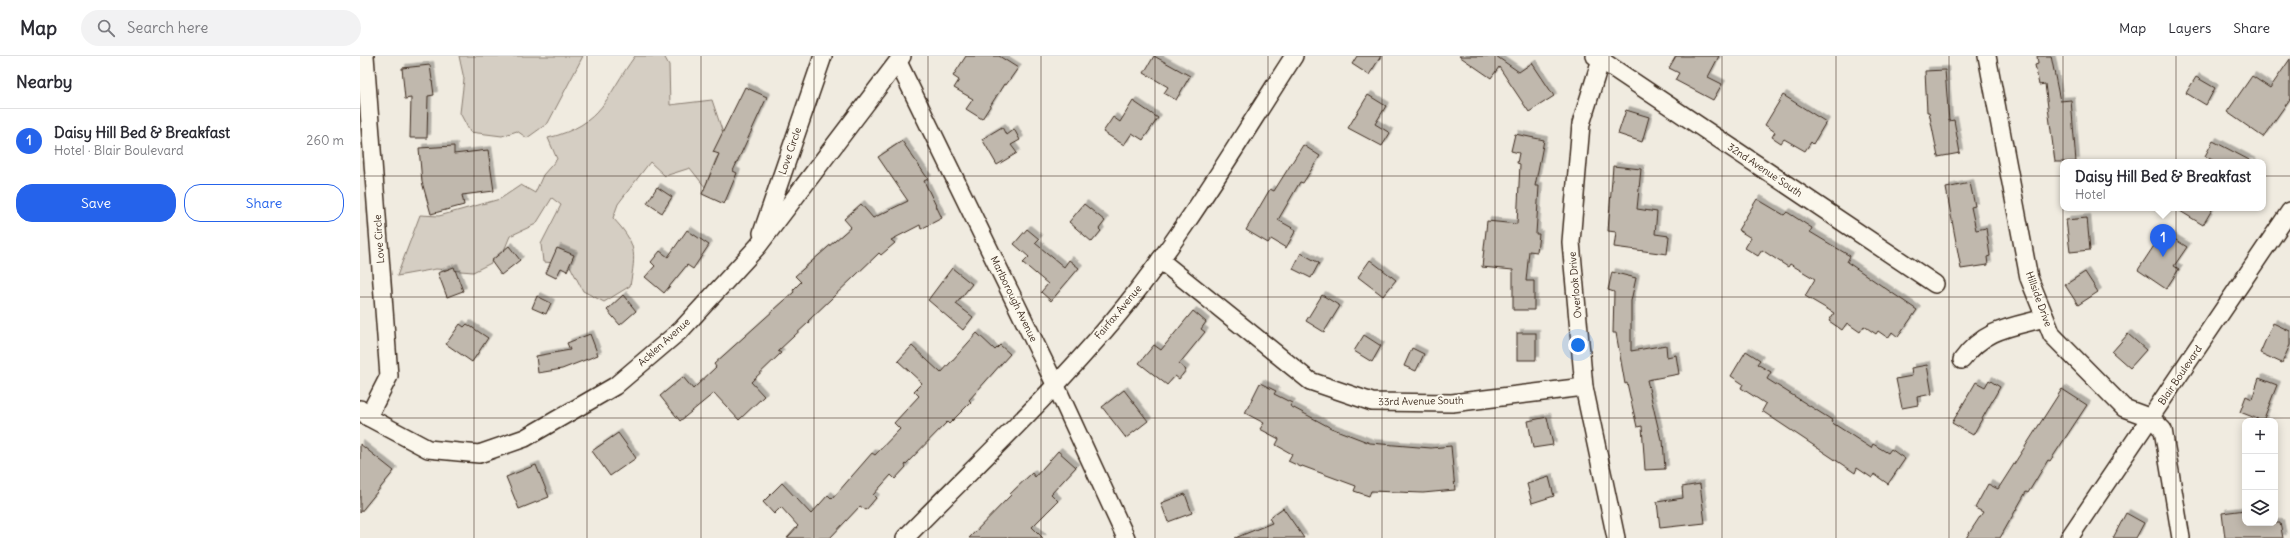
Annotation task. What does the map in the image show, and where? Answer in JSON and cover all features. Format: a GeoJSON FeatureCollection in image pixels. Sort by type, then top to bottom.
{"type":"FeatureCollection","features":[{"type":"Feature","properties":{"kind":"street","name":"Love Circle"},"geometry":{"type":"LineString","coordinates":[[364,413],[389,376],[365,56]]}},
{"type":"Feature","properties":{"kind":"street","name":"Love Circle"},"geometry":{"type":"LineString","coordinates":[[758,246],[823,56]]}},
{"type":"Feature","properties":{"kind":"street","name":"Fairfax Avenue"},"geometry":{"type":"LineString","coordinates":[[905,538],[1055,384],[1112,322],[1160,260],[1294,56]]}},
{"type":"Feature","properties":{"kind":"street","name":"Hillside Drive"},"geometry":{"type":"LineString","coordinates":[[1987,56],[2029,278],[2045,318],[2052,335],[2124,408],[2151,418],[2163,430],[2167,444],[2181,538]]}},
{"type":"Feature","properties":{"kind":"street","name":"32nd Avenue South"},"geometry":{"type":"LineString","coordinates":[[1599,57],[1934,284]]}},
{"type":"Feature","properties":{"kind":"street","name":"Overlook Drive"},"geometry":{"type":"LineString","coordinates":[[1599,57],[1581,124],[1571,242],[1584,386],[1616,538]]}},
{"type":"Feature","properties":{"kind":"street","name":"Acklen Avenue"},"geometry":{"type":"LineString","coordinates":[[364,413],[428,449],[479,454],[525,438],[614,386],[682,329],[758,246],[900,59]]}},
{"type":"Feature","properties":{"kind":"street","name":"Marlborough Avenue"},"geometry":{"type":"LineString","coordinates":[[900,59],[1055,384],[1126,538]]}},
{"type":"Feature","properties":{"kind":"street","name":"Blair Boulevard"},"geometry":{"type":"LineString","coordinates":[[2069,538],[2290,211]]}},
{"type":"Feature","properties":{"kind":"street","name":"33rd Avenue South"},"geometry":{"type":"LineString","coordinates":[[1160,260],[1310,381],[1372,402],[1452,403],[1584,386]]}},
{"type":"Feature","properties":{"kind":"street"},"geometry":{"type":"LineString","coordinates":[[1962,360],[1969,351],[1994,332],[2045,318]]}},
{"type":"Feature","properties":{"kind":"shaded area"},"geometry":{"type":"Polygon","coordinates":[[[459,56],[583,56],[548,123],[527,138],[517,131],[502,136],[470,132],[460,113],[464,79],[459,56]]]}},
{"type":"Feature","properties":{"kind":"shaded area"},"geometry":{"type":"Polygon","coordinates":[[[635,56],[664,56],[669,65],[670,105],[712,100],[726,142],[716,159],[705,187],[690,168],[665,176],[650,162],[618,204],[613,218],[627,235],[633,249],[634,256],[630,286],[604,302],[583,291],[569,264],[543,262],[541,244],[561,205],[552,198],[536,224],[510,236],[501,258],[473,272],[436,269],[397,276],[420,215],[439,216],[500,199],[521,185],[535,193],[543,175],[557,159],[548,138],[567,132],[581,125],[592,117],[609,96],[635,56]]]}},
{"type":"Feature","properties":{"kind":"building"},"geometry":{"type":"Polygon","coordinates":[[[966,56],[999,56],[1018,68],[1006,85],[1004,84],[982,119],[966,109],[973,99],[954,88],[959,80],[953,76],[966,56]]]}},
{"type":"Feature","properties":{"kind":"building"},"geometry":{"type":"Polygon","coordinates":[[[1154,56],[1190,76],[1176,100],[1164,93],[1168,87],[1144,73],[1154,56]]]}},
{"type":"Feature","properties":{"kind":"building"},"geometry":{"type":"Polygon","coordinates":[[[1357,56],[1381,56],[1369,75],[1352,64],[1357,56]]]}},
{"type":"Feature","properties":{"kind":"building"},"geometry":{"type":"Polygon","coordinates":[[[1459,56],[1496,56],[1519,72],[1532,63],[1554,96],[1529,112],[1499,67],[1491,78],[1459,56]]]}},
{"type":"Feature","properties":{"kind":"building"},"geometry":{"type":"Polygon","coordinates":[[[1676,56],[1719,56],[1708,77],[1722,84],[1713,100],[1675,80],[1679,73],[1669,68],[1676,56]]]}},
{"type":"Feature","properties":{"kind":"building"},"geometry":{"type":"Polygon","coordinates":[[[2037,56],[2051,56],[2060,101],[2071,100],[2076,159],[2060,159],[2060,162],[2055,162],[2045,84],[2039,85],[2035,65],[2038,64],[2037,56]]]}},
{"type":"Feature","properties":{"kind":"building"},"geometry":{"type":"Polygon","coordinates":[[[2290,59],[2290,99],[2263,137],[2227,112],[2252,76],[2270,88],[2290,59]]]}},
{"type":"Feature","properties":{"kind":"building"},"geometry":{"type":"Polygon","coordinates":[[[430,65],[434,95],[428,96],[427,138],[410,138],[411,98],[405,99],[402,68],[430,65]]]}},
{"type":"Feature","properties":{"kind":"building"},"geometry":{"type":"Polygon","coordinates":[[[1945,70],[1949,121],[1954,120],[1960,153],[1938,157],[1929,112],[1927,112],[1925,71],[1945,70]]]}},
{"type":"Feature","properties":{"kind":"building"},"geometry":{"type":"Polygon","coordinates":[[[2196,77],[2215,88],[2206,105],[2186,93],[2196,77]]]}},
{"type":"Feature","properties":{"kind":"building"},"geometry":{"type":"Polygon","coordinates":[[[745,87],[767,97],[733,171],[737,173],[724,204],[702,194],[719,154],[713,152],[745,87]]]}},
{"type":"Feature","properties":{"kind":"building"},"geometry":{"type":"Polygon","coordinates":[[[1368,95],[1386,106],[1375,124],[1390,133],[1382,146],[1348,128],[1368,95]]]}},
{"type":"Feature","properties":{"kind":"building"},"geometry":{"type":"Polygon","coordinates":[[[1783,95],[1826,122],[1813,144],[1811,142],[1805,151],[1784,139],[1781,143],[1772,137],[1775,132],[1765,125],[1783,95]]]}},
{"type":"Feature","properties":{"kind":"building"},"geometry":{"type":"Polygon","coordinates":[[[1133,101],[1158,118],[1143,140],[1132,133],[1124,145],[1103,132],[1113,117],[1120,122],[1133,101]]]}},
{"type":"Feature","properties":{"kind":"building"},"geometry":{"type":"Polygon","coordinates":[[[1626,110],[1649,117],[1642,142],[1618,134],[1626,110]]]}},
{"type":"Feature","properties":{"kind":"building"},"geometry":{"type":"Polygon","coordinates":[[[1002,127],[1006,135],[1014,129],[1020,140],[1011,145],[1017,153],[997,165],[982,139],[1002,127]]]}},
{"type":"Feature","properties":{"kind":"building"},"geometry":{"type":"Polygon","coordinates":[[[1515,134],[1544,140],[1535,186],[1539,186],[1536,234],[1539,234],[1537,252],[1529,251],[1526,281],[1534,281],[1534,310],[1513,310],[1513,270],[1482,267],[1487,221],[1517,224],[1520,164],[1517,163],[1519,153],[1511,151],[1515,134]]]}},
{"type":"Feature","properties":{"kind":"building"},"geometry":{"type":"Polygon","coordinates":[[[902,141],[928,179],[924,181],[942,218],[921,229],[920,225],[891,240],[895,243],[881,255],[879,253],[808,321],[809,322],[778,351],[781,353],[751,382],[764,396],[739,420],[714,393],[680,421],[660,396],[683,377],[693,389],[716,367],[714,364],[794,292],[793,290],[801,282],[795,276],[851,227],[844,219],[861,204],[873,218],[908,201],[878,157],[902,141]]]}},
{"type":"Feature","properties":{"kind":"building"},"geometry":{"type":"Polygon","coordinates":[[[2213,141],[2247,159],[2210,159],[2205,156],[2213,141]]]}},
{"type":"Feature","properties":{"kind":"building"},"geometry":{"type":"Polygon","coordinates":[[[1303,145],[1320,156],[1303,183],[1300,182],[1278,220],[1296,230],[1286,248],[1271,239],[1268,243],[1246,230],[1270,189],[1274,191],[1303,145]]]}},
{"type":"Feature","properties":{"kind":"building"},"geometry":{"type":"Polygon","coordinates":[[[454,146],[454,154],[488,150],[494,191],[462,195],[464,205],[431,214],[422,182],[419,148],[454,146]]]}},
{"type":"Feature","properties":{"kind":"building"},"geometry":{"type":"Polygon","coordinates":[[[1613,166],[1641,169],[1637,209],[1657,212],[1655,234],[1669,236],[1667,254],[1614,247],[1616,232],[1608,231],[1613,166]]]}},
{"type":"Feature","properties":{"kind":"building"},"geometry":{"type":"Polygon","coordinates":[[[1970,183],[1975,206],[1971,207],[1976,230],[1986,228],[1990,256],[1987,257],[1988,265],[1961,269],[1946,188],[1970,183]]]}},
{"type":"Feature","properties":{"kind":"building"},"geometry":{"type":"Polygon","coordinates":[[[657,187],[672,197],[662,213],[647,203],[657,187]]]}},
{"type":"Feature","properties":{"kind":"building"},"geometry":{"type":"Polygon","coordinates":[[[1757,199],[1784,215],[1787,212],[1812,228],[1810,232],[1850,256],[1847,262],[1917,310],[1898,337],[1892,332],[1888,338],[1878,331],[1876,334],[1864,326],[1860,332],[1847,323],[1842,330],[1829,321],[1834,313],[1805,296],[1815,279],[1790,264],[1788,267],[1762,250],[1758,256],[1745,248],[1751,238],[1738,230],[1757,199]]]}},
{"type":"Feature","properties":{"kind":"building"},"geometry":{"type":"Polygon","coordinates":[[[1084,204],[1105,221],[1099,229],[1101,231],[1092,242],[1069,222],[1084,204]]]}},
{"type":"Feature","properties":{"kind":"building"},"geometry":{"type":"Polygon","coordinates":[[[2180,211],[2211,211],[2203,225],[2180,211]]]}},
{"type":"Feature","properties":{"kind":"building"},"geometry":{"type":"Polygon","coordinates":[[[2087,218],[2090,250],[2070,252],[2066,220],[2087,218]]]}},
{"type":"Feature","properties":{"kind":"building"},"geometry":{"type":"Polygon","coordinates":[[[1027,229],[1039,239],[1035,243],[1064,267],[1069,260],[1079,268],[1051,301],[1041,292],[1048,284],[1023,263],[1029,257],[1014,244],[1027,229]]]}},
{"type":"Feature","properties":{"kind":"building"},"geometry":{"type":"Polygon","coordinates":[[[687,230],[709,245],[693,269],[687,265],[664,293],[645,277],[655,266],[651,262],[660,251],[668,257],[687,230]]]}},
{"type":"Feature","properties":{"kind":"building"},"geometry":{"type":"Polygon","coordinates":[[[2163,232],[2187,247],[2174,266],[2179,269],[2166,289],[2138,270],[2163,232]]]}},
{"type":"Feature","properties":{"kind":"building"},"geometry":{"type":"Polygon","coordinates":[[[509,246],[520,260],[501,275],[491,261],[509,246]]]}},
{"type":"Feature","properties":{"kind":"building"},"geometry":{"type":"Polygon","coordinates":[[[557,248],[574,255],[567,271],[561,268],[556,278],[546,273],[557,248]]]}},
{"type":"Feature","properties":{"kind":"building"},"geometry":{"type":"Polygon","coordinates":[[[1301,253],[1319,263],[1311,278],[1293,269],[1301,253]]]}},
{"type":"Feature","properties":{"kind":"building"},"geometry":{"type":"Polygon","coordinates":[[[1370,260],[1396,280],[1383,296],[1358,277],[1370,260]]]}},
{"type":"Feature","properties":{"kind":"building"},"geometry":{"type":"Polygon","coordinates":[[[454,267],[463,291],[447,297],[438,273],[454,267]]]}},
{"type":"Feature","properties":{"kind":"building"},"geometry":{"type":"Polygon","coordinates":[[[952,268],[972,284],[956,304],[973,317],[963,330],[928,300],[952,268]]]}},
{"type":"Feature","properties":{"kind":"building"},"geometry":{"type":"Polygon","coordinates":[[[1612,272],[1636,278],[1631,301],[1631,351],[1666,345],[1667,357],[1676,355],[1679,374],[1647,380],[1661,440],[1663,440],[1665,469],[1645,470],[1642,426],[1637,427],[1627,383],[1625,384],[1616,333],[1613,333],[1614,292],[1608,290],[1612,272]]]}},
{"type":"Feature","properties":{"kind":"building"},"geometry":{"type":"Polygon","coordinates":[[[2085,272],[2098,292],[2078,305],[2065,285],[2085,272]]]}},
{"type":"Feature","properties":{"kind":"building"},"geometry":{"type":"Polygon","coordinates":[[[623,295],[636,311],[620,325],[607,310],[623,295]]]}},
{"type":"Feature","properties":{"kind":"building"},"geometry":{"type":"Polygon","coordinates":[[[1322,295],[1340,306],[1324,332],[1306,321],[1322,295]]]}},
{"type":"Feature","properties":{"kind":"building"},"geometry":{"type":"Polygon","coordinates":[[[537,296],[551,303],[546,314],[532,308],[537,296]]]}},
{"type":"Feature","properties":{"kind":"building"},"geometry":{"type":"Polygon","coordinates":[[[1193,311],[1206,322],[1201,329],[1205,332],[1179,364],[1186,370],[1179,379],[1175,376],[1167,385],[1139,363],[1154,345],[1161,350],[1193,311]]]}},
{"type":"Feature","properties":{"kind":"building"},"geometry":{"type":"Polygon","coordinates":[[[2273,323],[2290,331],[2290,345],[2282,363],[2260,353],[2273,323]]]}},
{"type":"Feature","properties":{"kind":"building"},"geometry":{"type":"Polygon","coordinates":[[[460,324],[464,327],[467,324],[488,338],[472,362],[446,344],[460,324]]]}},
{"type":"Feature","properties":{"kind":"building"},"geometry":{"type":"Polygon","coordinates":[[[977,333],[995,350],[1000,345],[1010,354],[969,400],[971,402],[949,424],[947,422],[905,465],[906,467],[895,479],[891,475],[873,495],[876,498],[866,510],[860,506],[830,538],[787,538],[798,526],[781,507],[774,514],[763,502],[782,483],[811,514],[828,495],[832,499],[872,453],[875,455],[900,429],[894,423],[919,396],[914,391],[922,383],[898,361],[912,346],[941,373],[977,333]]]}},
{"type":"Feature","properties":{"kind":"building"},"geometry":{"type":"Polygon","coordinates":[[[1517,333],[1536,333],[1536,360],[1517,360],[1517,333]]]}},
{"type":"Feature","properties":{"kind":"building"},"geometry":{"type":"Polygon","coordinates":[[[590,334],[598,355],[562,369],[538,373],[536,356],[570,350],[567,343],[590,334]]]}},
{"type":"Feature","properties":{"kind":"building"},"geometry":{"type":"Polygon","coordinates":[[[2128,334],[2146,350],[2130,368],[2112,352],[2128,334]]]}},
{"type":"Feature","properties":{"kind":"building"},"geometry":{"type":"Polygon","coordinates":[[[1364,335],[1381,346],[1372,362],[1354,351],[1364,335]]]}},
{"type":"Feature","properties":{"kind":"building"},"geometry":{"type":"Polygon","coordinates":[[[1412,348],[1424,354],[1416,371],[1404,366],[1412,348]]]}},
{"type":"Feature","properties":{"kind":"building"},"geometry":{"type":"Polygon","coordinates":[[[1746,351],[1760,360],[1757,364],[1771,372],[1767,379],[1832,420],[1831,422],[1871,448],[1873,444],[1888,453],[1891,449],[1905,459],[1888,484],[1874,474],[1872,478],[1857,468],[1855,473],[1762,411],[1766,404],[1741,388],[1743,384],[1731,376],[1746,351]]]}},
{"type":"Feature","properties":{"kind":"building"},"geometry":{"type":"Polygon","coordinates":[[[1927,365],[1932,394],[1917,397],[1918,405],[1902,408],[1896,379],[1912,376],[1911,368],[1927,365]]]}},
{"type":"Feature","properties":{"kind":"building"},"geometry":{"type":"Polygon","coordinates":[[[2259,378],[2277,385],[2264,418],[2255,418],[2240,412],[2246,396],[2252,399],[2259,378]]]}},
{"type":"Feature","properties":{"kind":"building"},"geometry":{"type":"Polygon","coordinates":[[[1989,380],[2000,387],[1973,435],[1952,423],[1976,382],[1985,387],[1989,380]]]}},
{"type":"Feature","properties":{"kind":"building"},"geometry":{"type":"Polygon","coordinates":[[[1260,383],[1276,391],[1274,394],[1292,403],[1290,406],[1331,428],[1370,443],[1431,448],[1451,446],[1455,490],[1423,493],[1371,491],[1369,496],[1354,491],[1356,486],[1288,461],[1292,454],[1276,445],[1279,439],[1260,429],[1264,423],[1245,413],[1260,383]]]}},
{"type":"Feature","properties":{"kind":"building"},"geometry":{"type":"Polygon","coordinates":[[[2062,389],[2087,405],[2050,461],[2048,460],[2028,493],[2026,492],[2000,538],[1966,538],[1983,512],[1975,508],[1988,484],[1998,489],[2062,389]]]}},
{"type":"Feature","properties":{"kind":"building"},"geometry":{"type":"Polygon","coordinates":[[[1124,390],[1148,421],[1126,438],[1102,407],[1124,390]]]}},
{"type":"Feature","properties":{"kind":"building"},"geometry":{"type":"Polygon","coordinates":[[[1547,417],[1553,445],[1533,448],[1528,421],[1547,417]]]}},
{"type":"Feature","properties":{"kind":"building"},"geometry":{"type":"Polygon","coordinates":[[[618,433],[636,458],[610,476],[592,451],[618,433]]]}},
{"type":"Feature","properties":{"kind":"building"},"geometry":{"type":"Polygon","coordinates":[[[360,444],[394,471],[360,513],[360,444]]]}},
{"type":"Feature","properties":{"kind":"building"},"geometry":{"type":"Polygon","coordinates":[[[1058,451],[1076,467],[1051,494],[1058,501],[1032,527],[1043,538],[969,538],[1011,495],[1010,494],[1032,473],[1035,477],[1058,451]]]}},
{"type":"Feature","properties":{"kind":"building"},"geometry":{"type":"Polygon","coordinates":[[[536,465],[549,497],[519,509],[506,477],[536,465]]]}},
{"type":"Feature","properties":{"kind":"building"},"geometry":{"type":"Polygon","coordinates":[[[1549,477],[1554,496],[1532,503],[1527,484],[1549,477]]]}},
{"type":"Feature","properties":{"kind":"building"},"geometry":{"type":"Polygon","coordinates":[[[1700,484],[1705,523],[1660,528],[1657,502],[1683,498],[1682,487],[1700,484]]]}},
{"type":"Feature","properties":{"kind":"building"},"geometry":{"type":"Polygon","coordinates":[[[1185,494],[1192,513],[1168,522],[1161,503],[1185,494]]]}},
{"type":"Feature","properties":{"kind":"building"},"geometry":{"type":"Polygon","coordinates":[[[1283,508],[1304,538],[1235,538],[1272,523],[1269,518],[1283,508]]]}},
{"type":"Feature","properties":{"kind":"building"},"geometry":{"type":"Polygon","coordinates":[[[2242,510],[2242,526],[2278,526],[2278,523],[2280,523],[2283,538],[2225,538],[2222,513],[2242,510]]]}},
{"type":"Feature","properties":{"kind":"building"},"geometry":{"type":"Polygon","coordinates":[[[2126,513],[2144,523],[2136,538],[2113,538],[2126,513]]]}},
{"type":"Feature","properties":{"kind":"place","name":"Daisy Hill Bed & Breakfast"},"geometry":{"type":"Point","coordinates":[2163,257]}}]}
